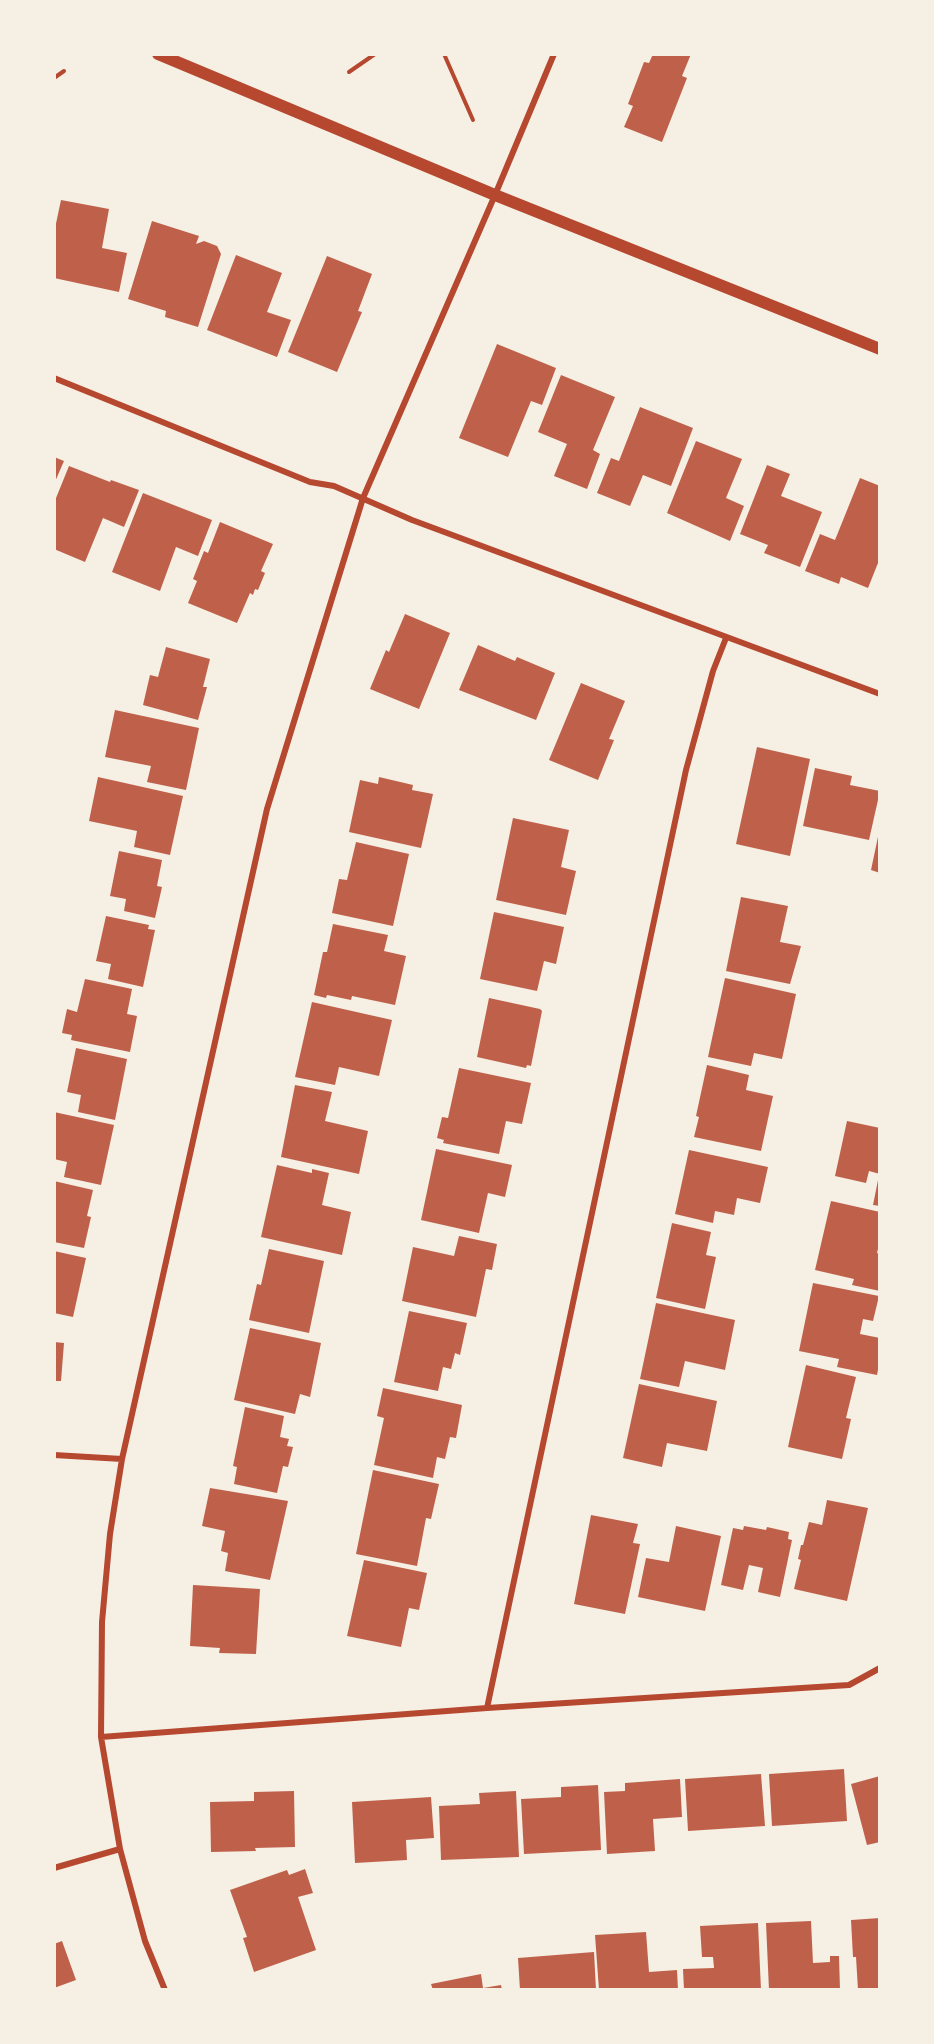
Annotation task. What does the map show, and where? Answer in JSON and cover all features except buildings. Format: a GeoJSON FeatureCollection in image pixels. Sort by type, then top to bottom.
{"type":"FeatureCollection","features":[{"type":"Feature","properties":{"kind":"main road"},"geometry":{"type":"LineString","coordinates":[[158,54],[495,195],[880,349]]}},
{"type":"Feature","properties":{"kind":"street"},"geometry":{"type":"LineString","coordinates":[[165,1990],[145,1941],[120,1850],[101,1737],[102,1622],[110,1534],[122,1459],[267,809],[363,498],[554,54]]}},
{"type":"Feature","properties":{"kind":"street"},"geometry":{"type":"LineString","coordinates":[[54,378],[310,482],[334,486],[402,517],[880,694]]}},
{"type":"Feature","properties":{"kind":"street"},"geometry":{"type":"LineString","coordinates":[[487,1708],[686,770],[713,671],[726,638]]}},
{"type":"Feature","properties":{"kind":"street"},"geometry":{"type":"LineString","coordinates":[[54,1455],[122,1459]]}},
{"type":"Feature","properties":{"kind":"street"},"geometry":{"type":"LineString","coordinates":[[101,1737],[487,1708],[849,1685],[880,1668]]}},
{"type":"Feature","properties":{"kind":"street"},"geometry":{"type":"LineString","coordinates":[[54,1868],[120,1850]]}},
{"type":"Feature","properties":{"kind":"path"},"geometry":{"type":"LineString","coordinates":[[349,72],[375,54]]}},
{"type":"Feature","properties":{"kind":"path"},"geometry":{"type":"LineString","coordinates":[[444,54],[473,120]]}},
{"type":"Feature","properties":{"kind":"path"},"geometry":{"type":"LineString","coordinates":[[54,78],[64,71]]}}]}
